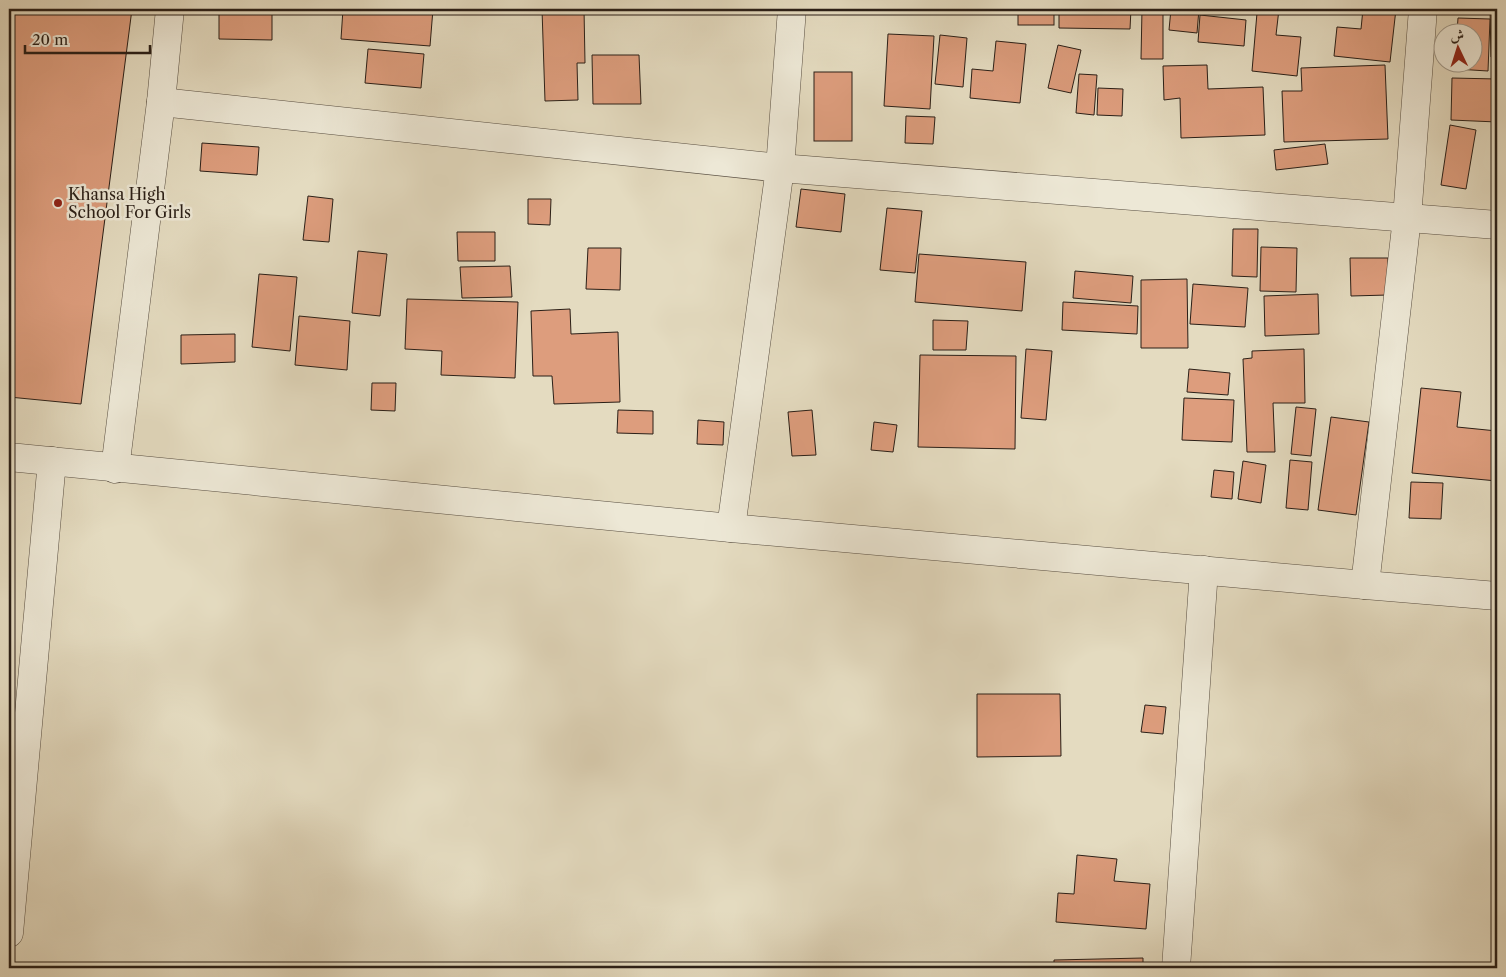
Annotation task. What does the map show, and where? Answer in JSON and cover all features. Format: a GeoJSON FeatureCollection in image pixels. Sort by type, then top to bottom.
{"type":"FeatureCollection","features":[{"type":"Feature","properties":{"kind":"street"},"geometry":{"type":"LineString","coordinates":[[115,468],[161,102],[170,9]]}},
{"type":"Feature","properties":{"kind":"street"},"geometry":{"type":"LineString","coordinates":[[731,528],[780,168],[792,9]]}},
{"type":"Feature","properties":{"kind":"street"},"geometry":{"type":"LineString","coordinates":[[1364,585],[1407,218],[1423,9]]}},
{"type":"Feature","properties":{"kind":"street"},"geometry":{"type":"LineString","coordinates":[[161,102],[780,168],[1497,225]]}},
{"type":"Feature","properties":{"kind":"street"},"geometry":{"type":"LineString","coordinates":[[9,458],[731,528],[1497,596]]}},
{"type":"Feature","properties":{"kind":"street"},"geometry":{"type":"LineString","coordinates":[[9,933],[52,461]]}},
{"type":"Feature","properties":{"kind":"street"},"geometry":{"type":"LineString","coordinates":[[1176,968],[1204,570]]}},
{"type":"Feature","properties":{"kind":"building","name":"Khansa High School For Girls"},"geometry":{"type":"Polygon","coordinates":[[[9,9],[132,9],[81,404],[9,397],[9,9]]]}},
{"type":"Feature","properties":{"kind":"building"},"geometry":{"type":"Polygon","coordinates":[[[219,9],[272,9],[272,40],[219,39],[219,9]]]}},
{"type":"Feature","properties":{"kind":"building"},"geometry":{"type":"Polygon","coordinates":[[[343,9],[433,9],[430,46],[341,39],[343,9]]]}},
{"type":"Feature","properties":{"kind":"building"},"geometry":{"type":"Polygon","coordinates":[[[459,9],[521,9],[521,11],[459,12],[459,9]]]}},
{"type":"Feature","properties":{"kind":"building"},"geometry":{"type":"Polygon","coordinates":[[[542,9],[584,9],[585,63],[577,63],[578,100],[545,101],[542,9]]]}},
{"type":"Feature","properties":{"kind":"building"},"geometry":{"type":"Polygon","coordinates":[[[1018,9],[1054,9],[1054,25],[1018,25],[1018,9]]]}},
{"type":"Feature","properties":{"kind":"building"},"geometry":{"type":"Polygon","coordinates":[[[1059,9],[1131,9],[1130,29],[1059,28],[1059,9]]]}},
{"type":"Feature","properties":{"kind":"building"},"geometry":{"type":"Polygon","coordinates":[[[1142,9],[1163,9],[1163,59],[1141,59],[1142,9]]]}},
{"type":"Feature","properties":{"kind":"building"},"geometry":{"type":"Polygon","coordinates":[[[1171,9],[1199,9],[1197,33],[1169,30],[1171,9]]]}},
{"type":"Feature","properties":{"kind":"building"},"geometry":{"type":"Polygon","coordinates":[[[1203,9],[1279,9],[1276,35],[1301,37],[1297,76],[1252,71],[1257,13],[1203,9]]]}},
{"type":"Feature","properties":{"kind":"building"},"geometry":{"type":"Polygon","coordinates":[[[1363,9],[1396,9],[1390,62],[1334,56],[1337,27],[1361,29],[1363,9]]]}},
{"type":"Feature","properties":{"kind":"building"},"geometry":{"type":"Polygon","coordinates":[[[1490,9],[1497,9],[1497,56],[1491,57],[1490,9]]]}},
{"type":"Feature","properties":{"kind":"building"},"geometry":{"type":"Polygon","coordinates":[[[1200,15],[1246,20],[1244,46],[1198,42],[1200,15]]]}},
{"type":"Feature","properties":{"kind":"building"},"geometry":{"type":"Polygon","coordinates":[[[1458,18],[1490,19],[1488,71],[1484,71],[1484,22],[1458,22],[1458,18]]]}},
{"type":"Feature","properties":{"kind":"building"},"geometry":{"type":"Polygon","coordinates":[[[888,34],[934,36],[930,109],[884,106],[888,34]]]}},
{"type":"Feature","properties":{"kind":"building"},"geometry":{"type":"Polygon","coordinates":[[[940,35],[967,38],[963,87],[935,84],[940,35]]]}},
{"type":"Feature","properties":{"kind":"building"},"geometry":{"type":"Polygon","coordinates":[[[996,41],[1026,44],[1020,103],[970,98],[972,69],[993,71],[996,41]]]}},
{"type":"Feature","properties":{"kind":"building"},"geometry":{"type":"Polygon","coordinates":[[[1058,45],[1081,50],[1071,93],[1048,88],[1058,45]]]}},
{"type":"Feature","properties":{"kind":"building"},"geometry":{"type":"Polygon","coordinates":[[[368,49],[424,54],[421,88],[365,83],[368,49]]]}},
{"type":"Feature","properties":{"kind":"building"},"geometry":{"type":"Polygon","coordinates":[[[592,55],[639,55],[641,104],[593,104],[592,55]]]}},
{"type":"Feature","properties":{"kind":"building"},"geometry":{"type":"Polygon","coordinates":[[[1207,65],[1208,89],[1263,87],[1265,135],[1181,138],[1180,98],[1164,100],[1163,66],[1207,65]]]}},
{"type":"Feature","properties":{"kind":"building"},"geometry":{"type":"Polygon","coordinates":[[[1385,65],[1388,139],[1284,142],[1282,91],[1302,91],[1301,68],[1385,65]]]}},
{"type":"Feature","properties":{"kind":"building"},"geometry":{"type":"Polygon","coordinates":[[[814,72],[852,72],[852,141],[814,141],[814,72]]]}},
{"type":"Feature","properties":{"kind":"building"},"geometry":{"type":"Polygon","coordinates":[[[1079,74],[1097,75],[1094,115],[1076,113],[1079,74]]]}},
{"type":"Feature","properties":{"kind":"building"},"geometry":{"type":"Polygon","coordinates":[[[1452,78],[1497,79],[1497,122],[1451,120],[1452,78]]]}},
{"type":"Feature","properties":{"kind":"building"},"geometry":{"type":"Polygon","coordinates":[[[1098,88],[1123,89],[1122,116],[1097,115],[1098,88]]]}},
{"type":"Feature","properties":{"kind":"building"},"geometry":{"type":"Polygon","coordinates":[[[906,116],[935,117],[933,144],[905,143],[906,116]]]}},
{"type":"Feature","properties":{"kind":"building"},"geometry":{"type":"Polygon","coordinates":[[[1450,125],[1476,130],[1466,189],[1441,185],[1450,125]]]}},
{"type":"Feature","properties":{"kind":"building"},"geometry":{"type":"Polygon","coordinates":[[[202,143],[259,147],[257,175],[200,171],[202,143]]]}},
{"type":"Feature","properties":{"kind":"building"},"geometry":{"type":"Polygon","coordinates":[[[1325,144],[1328,164],[1276,170],[1274,150],[1325,144]]]}},
{"type":"Feature","properties":{"kind":"building"},"geometry":{"type":"Polygon","coordinates":[[[801,189],[845,194],[841,232],[796,227],[801,189]]]}},
{"type":"Feature","properties":{"kind":"building"},"geometry":{"type":"Polygon","coordinates":[[[308,196],[333,199],[329,242],[303,240],[308,196]]]}},
{"type":"Feature","properties":{"kind":"building"},"geometry":{"type":"Polygon","coordinates":[[[528,199],[551,199],[550,225],[528,224],[528,199]]]}},
{"type":"Feature","properties":{"kind":"building"},"geometry":{"type":"Polygon","coordinates":[[[887,208],[922,211],[915,273],[880,270],[887,208]]]}},
{"type":"Feature","properties":{"kind":"building"},"geometry":{"type":"Polygon","coordinates":[[[1233,229],[1258,229],[1257,277],[1232,276],[1233,229]]]}},
{"type":"Feature","properties":{"kind":"building"},"geometry":{"type":"Polygon","coordinates":[[[457,232],[495,232],[495,261],[458,261],[457,232]]]}},
{"type":"Feature","properties":{"kind":"building"},"geometry":{"type":"Polygon","coordinates":[[[1261,247],[1297,248],[1296,292],[1260,291],[1261,247]]]}},
{"type":"Feature","properties":{"kind":"building"},"geometry":{"type":"Polygon","coordinates":[[[588,248],[621,248],[620,290],[586,289],[588,248]]]}},
{"type":"Feature","properties":{"kind":"building"},"geometry":{"type":"Polygon","coordinates":[[[358,251],[387,254],[380,316],[352,313],[358,251]]]}},
{"type":"Feature","properties":{"kind":"building"},"geometry":{"type":"Polygon","coordinates":[[[919,254],[1026,262],[1022,311],[915,302],[919,254]]]}},
{"type":"Feature","properties":{"kind":"building"},"geometry":{"type":"Polygon","coordinates":[[[1350,258],[1388,258],[1388,295],[1351,296],[1350,258]]]}},
{"type":"Feature","properties":{"kind":"building"},"geometry":{"type":"Polygon","coordinates":[[[510,266],[512,297],[462,298],[460,267],[510,266]]]}},
{"type":"Feature","properties":{"kind":"building"},"geometry":{"type":"Polygon","coordinates":[[[1075,271],[1133,276],[1131,303],[1073,298],[1075,271]]]}},
{"type":"Feature","properties":{"kind":"building"},"geometry":{"type":"Polygon","coordinates":[[[259,274],[297,277],[290,351],[252,347],[259,274]]]}},
{"type":"Feature","properties":{"kind":"building"},"geometry":{"type":"Polygon","coordinates":[[[1187,279],[1188,348],[1141,348],[1141,280],[1187,279]]]}},
{"type":"Feature","properties":{"kind":"building"},"geometry":{"type":"Polygon","coordinates":[[[1193,284],[1248,288],[1245,327],[1190,324],[1193,284]]]}},
{"type":"Feature","properties":{"kind":"building"},"geometry":{"type":"Polygon","coordinates":[[[1318,294],[1319,334],[1265,336],[1264,296],[1318,294]]]}},
{"type":"Feature","properties":{"kind":"building"},"geometry":{"type":"Polygon","coordinates":[[[407,299],[518,302],[515,378],[441,375],[442,351],[405,349],[407,299]]]}},
{"type":"Feature","properties":{"kind":"building"},"geometry":{"type":"Polygon","coordinates":[[[1063,302],[1138,306],[1137,334],[1062,330],[1063,302]]]}},
{"type":"Feature","properties":{"kind":"building"},"geometry":{"type":"Polygon","coordinates":[[[570,309],[571,334],[618,332],[620,402],[554,404],[552,376],[533,376],[531,311],[570,309]]]}},
{"type":"Feature","properties":{"kind":"building"},"geometry":{"type":"Polygon","coordinates":[[[299,316],[350,321],[347,370],[295,365],[299,316]]]}},
{"type":"Feature","properties":{"kind":"building"},"geometry":{"type":"Polygon","coordinates":[[[933,320],[968,321],[966,350],[933,350],[933,320]]]}},
{"type":"Feature","properties":{"kind":"building"},"geometry":{"type":"Polygon","coordinates":[[[235,334],[235,362],[181,364],[181,335],[235,334]]]}},
{"type":"Feature","properties":{"kind":"building"},"geometry":{"type":"Polygon","coordinates":[[[1026,349],[1052,351],[1046,420],[1021,418],[1026,349]]]}},
{"type":"Feature","properties":{"kind":"building"},"geometry":{"type":"Polygon","coordinates":[[[1304,349],[1305,403],[1273,403],[1275,452],[1247,452],[1243,359],[1252,358],[1252,351],[1304,349]]]}},
{"type":"Feature","properties":{"kind":"building"},"geometry":{"type":"Polygon","coordinates":[[[920,355],[1016,356],[1015,449],[918,447],[920,355]]]}},
{"type":"Feature","properties":{"kind":"building"},"geometry":{"type":"Polygon","coordinates":[[[1189,369],[1230,373],[1228,395],[1187,392],[1189,369]]]}},
{"type":"Feature","properties":{"kind":"building"},"geometry":{"type":"Polygon","coordinates":[[[372,383],[396,383],[395,411],[371,410],[372,383]]]}},
{"type":"Feature","properties":{"kind":"building"},"geometry":{"type":"Polygon","coordinates":[[[1421,388],[1461,392],[1457,427],[1497,431],[1497,481],[1412,473],[1421,388]]]}},
{"type":"Feature","properties":{"kind":"building"},"geometry":{"type":"Polygon","coordinates":[[[1184,398],[1234,400],[1232,442],[1182,440],[1184,398]]]}},
{"type":"Feature","properties":{"kind":"building"},"geometry":{"type":"Polygon","coordinates":[[[1296,407],[1316,409],[1311,456],[1291,454],[1296,407]]]}},
{"type":"Feature","properties":{"kind":"building"},"geometry":{"type":"Polygon","coordinates":[[[618,410],[653,411],[653,434],[617,433],[618,410]]]}},
{"type":"Feature","properties":{"kind":"building"},"geometry":{"type":"Polygon","coordinates":[[[812,410],[816,455],[792,456],[788,412],[812,410]]]}},
{"type":"Feature","properties":{"kind":"building"},"geometry":{"type":"Polygon","coordinates":[[[1331,417],[1369,422],[1356,515],[1318,510],[1331,417]]]}},
{"type":"Feature","properties":{"kind":"building"},"geometry":{"type":"Polygon","coordinates":[[[698,420],[724,422],[723,445],[697,444],[698,420]]]}},
{"type":"Feature","properties":{"kind":"building"},"geometry":{"type":"Polygon","coordinates":[[[874,422],[897,425],[893,452],[871,450],[874,422]]]}},
{"type":"Feature","properties":{"kind":"building"},"geometry":{"type":"Polygon","coordinates":[[[1290,460],[1312,462],[1308,510],[1286,508],[1290,460]]]}},
{"type":"Feature","properties":{"kind":"building"},"geometry":{"type":"Polygon","coordinates":[[[1243,461],[1266,465],[1261,503],[1238,499],[1243,461]]]}},
{"type":"Feature","properties":{"kind":"building"},"geometry":{"type":"Polygon","coordinates":[[[1214,470],[1234,472],[1232,499],[1211,497],[1214,470]]]}},
{"type":"Feature","properties":{"kind":"building"},"geometry":{"type":"Polygon","coordinates":[[[1411,482],[1443,483],[1441,519],[1409,518],[1411,482]]]}},
{"type":"Feature","properties":{"kind":"building"},"geometry":{"type":"Polygon","coordinates":[[[977,694],[1060,694],[1061,756],[977,757],[977,694]]]}},
{"type":"Feature","properties":{"kind":"building"},"geometry":{"type":"Polygon","coordinates":[[[1145,705],[1166,707],[1163,734],[1141,732],[1145,705]]]}},
{"type":"Feature","properties":{"kind":"building"},"geometry":{"type":"Polygon","coordinates":[[[1077,855],[1117,859],[1114,881],[1150,884],[1146,929],[1056,922],[1058,893],[1074,894],[1077,855]]]}},
{"type":"Feature","properties":{"kind":"building"},"geometry":{"type":"Polygon","coordinates":[[[1143,958],[1143,968],[1054,968],[1054,960],[1143,958]]]}},
{"type":"Feature","properties":{"kind":"place","name":"Khansa High School For Girls"},"geometry":{"type":"Point","coordinates":[58,203]}}]}
